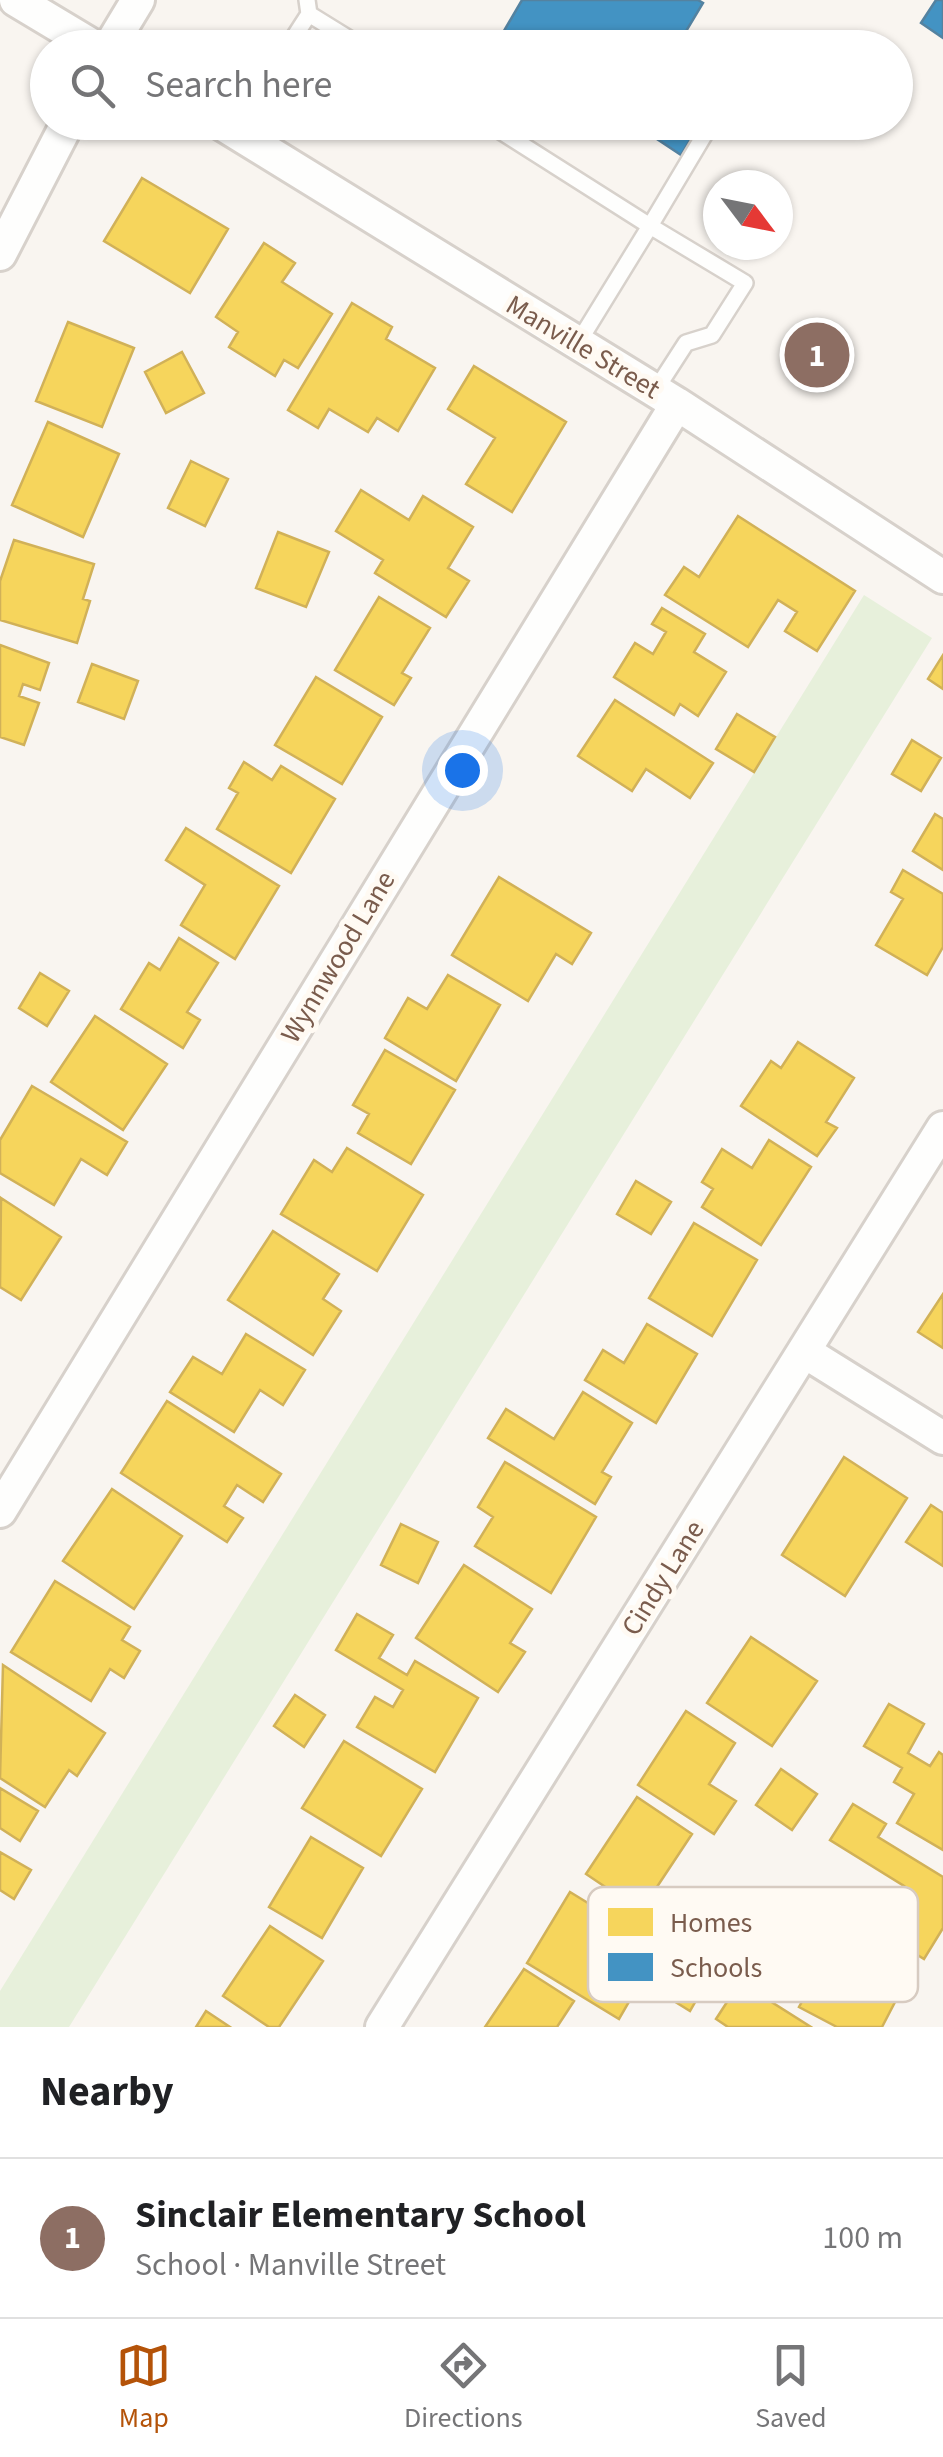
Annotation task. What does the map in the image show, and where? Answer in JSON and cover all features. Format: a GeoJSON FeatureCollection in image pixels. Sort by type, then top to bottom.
{"type":"FeatureCollection","features":[{"type":"Feature","properties":{"kind":"street"},"geometry":{"type":"LineString","coordinates":[[16,0],[66,30]]}},
{"type":"Feature","properties":{"kind":"street"},"geometry":{"type":"LineString","coordinates":[[120,30],[138,0]]}},
{"type":"Feature","properties":{"kind":"street"},"geometry":{"type":"LineString","coordinates":[[0,254],[59,140]]}},
{"type":"Feature","properties":{"kind":"street","name":"Manville Street"},"geometry":{"type":"LineString","coordinates":[[253,140],[943,577]]}},
{"type":"Feature","properties":{"kind":"street","name":"Wynnwood Lane"},"geometry":{"type":"LineString","coordinates":[[0,1511],[666,398]]}},
{"type":"Feature","properties":{"kind":"street","name":"Cindy Lane"},"geometry":{"type":"LineString","coordinates":[[382,2027],[943,1128]]}},
{"type":"Feature","properties":{"kind":"street"},"geometry":{"type":"LineString","coordinates":[[805,1352],[943,1438]]}},
{"type":"Feature","properties":{"kind":"lane"},"geometry":{"type":"LineString","coordinates":[[296,30],[308,7],[339,30]]}},
{"type":"Feature","properties":{"kind":"lane"},"geometry":{"type":"LineString","coordinates":[[514,140],[745,283],[712,335],[686,343],[666,398]]}},
{"type":"Feature","properties":{"kind":"lane"},"geometry":{"type":"LineString","coordinates":[[577,344],[701,140]]}},
{"type":"Feature","properties":{"kind":"green space"},"geometry":{"type":"Polygon","coordinates":[[[864,595],[932,638],[69,2027],[0,2027],[0,1991],[864,595]]]}},
{"type":"Feature","properties":{"kind":"building: Homes"},"geometry":{"type":"Polygon","coordinates":[[[142,178],[228,229],[190,293],[104,241],[142,178]]]}},
{"type":"Feature","properties":{"kind":"building: Homes"},"geometry":{"type":"Polygon","coordinates":[[[264,243],[295,263],[282,282],[332,314],[298,368],[284,360],[275,376],[229,347],[238,332],[216,317],[264,243]]]}},
{"type":"Feature","properties":{"kind":"building: Homes"},"geometry":{"type":"Polygon","coordinates":[[[352,303],[392,327],[386,339],[435,368],[398,431],[377,418],[368,432],[329,409],[318,428],[288,410],[352,303]]]}},
{"type":"Feature","properties":{"kind":"building: Homes"},"geometry":{"type":"Polygon","coordinates":[[[68,322],[134,348],[102,427],[36,401],[68,322]]]}},
{"type":"Feature","properties":{"kind":"building: Homes"},"geometry":{"type":"Polygon","coordinates":[[[182,352],[204,393],[166,413],[145,372],[182,352]]]}},
{"type":"Feature","properties":{"kind":"building: Homes"},"geometry":{"type":"Polygon","coordinates":[[[474,366],[566,422],[512,512],[466,484],[495,438],[448,409],[474,366]]]}},
{"type":"Feature","properties":{"kind":"building: Homes"},"geometry":{"type":"Polygon","coordinates":[[[48,422],[119,454],[83,537],[12,505],[48,422]]]}},
{"type":"Feature","properties":{"kind":"building: Homes"},"geometry":{"type":"Polygon","coordinates":[[[191,461],[228,479],[205,526],[168,508],[191,461]]]}},
{"type":"Feature","properties":{"kind":"building: Homes"},"geometry":{"type":"Polygon","coordinates":[[[361,490],[409,520],[423,496],[473,527],[448,568],[469,581],[446,617],[375,573],[383,560],[336,531],[361,490]]]}},
{"type":"Feature","properties":{"kind":"building: Homes"},"geometry":{"type":"Polygon","coordinates":[[[738,516],[855,591],[817,651],[785,631],[797,612],[778,600],[748,647],[665,595],[684,567],[699,577],[738,516]]]}},
{"type":"Feature","properties":{"kind":"building: Homes"},"geometry":{"type":"Polygon","coordinates":[[[278,532],[329,552],[306,607],[256,588],[278,532]]]}},
{"type":"Feature","properties":{"kind":"building: Homes"},"geometry":{"type":"Polygon","coordinates":[[[14,540],[94,564],[83,599],[90,601],[77,643],[0,620],[0,581],[14,540]]]}},
{"type":"Feature","properties":{"kind":"building: Homes"},"geometry":{"type":"Polygon","coordinates":[[[379,597],[430,628],[402,673],[411,678],[394,705],[335,670],[379,597]]]}},
{"type":"Feature","properties":{"kind":"building: Homes"},"geometry":{"type":"Polygon","coordinates":[[[662,608],[705,634],[694,652],[726,672],[698,716],[680,704],[674,715],[614,677],[635,643],[653,654],[666,632],[652,624],[662,608]]]}},
{"type":"Feature","properties":{"kind":"building: Homes"},"geometry":{"type":"Polygon","coordinates":[[[0,645],[49,663],[40,690],[23,684],[19,696],[39,703],[24,745],[0,737],[0,645]]]}},
{"type":"Feature","properties":{"kind":"building: Homes"},"geometry":{"type":"Polygon","coordinates":[[[943,655],[943,689],[928,679],[943,655]]]}},
{"type":"Feature","properties":{"kind":"building: Homes"},"geometry":{"type":"Polygon","coordinates":[[[92,664],[138,681],[124,719],[78,702],[92,664]]]}},
{"type":"Feature","properties":{"kind":"building: Homes"},"geometry":{"type":"Polygon","coordinates":[[[316,677],[382,717],[342,784],[275,745],[316,677]]]}},
{"type":"Feature","properties":{"kind":"building: Homes"},"geometry":{"type":"Polygon","coordinates":[[[615,700],[713,763],[690,798],[646,769],[632,791],[578,756],[615,700]]]}},
{"type":"Feature","properties":{"kind":"building: Homes"},"geometry":{"type":"Polygon","coordinates":[[[737,714],[775,737],[754,772],[716,749],[737,714]]]}},
{"type":"Feature","properties":{"kind":"building: Homes"},"geometry":{"type":"Polygon","coordinates":[[[912,740],[941,758],[921,791],[892,774],[912,740]]]}},
{"type":"Feature","properties":{"kind":"building: Homes"},"geometry":{"type":"Polygon","coordinates":[[[244,762],[272,780],[281,766],[335,799],[291,873],[217,829],[238,793],[229,788],[244,762]]]}},
{"type":"Feature","properties":{"kind":"building: Homes"},"geometry":{"type":"Polygon","coordinates":[[[935,814],[943,819],[943,870],[913,851],[935,814]]]}},
{"type":"Feature","properties":{"kind":"building: Homes"},"geometry":{"type":"Polygon","coordinates":[[[186,828],[279,886],[235,959],[181,925],[205,885],[166,860],[186,828]]]}},
{"type":"Feature","properties":{"kind":"building: Homes"},"geometry":{"type":"Polygon","coordinates":[[[903,870],[943,894],[943,947],[927,975],[876,945],[903,899],[891,892],[903,870]]]}},
{"type":"Feature","properties":{"kind":"building: Homes"},"geometry":{"type":"Polygon","coordinates":[[[499,877],[591,933],[572,964],[556,954],[528,1001],[452,955],[499,877]]]}},
{"type":"Feature","properties":{"kind":"building: Homes"},"geometry":{"type":"Polygon","coordinates":[[[179,938],[218,963],[187,1012],[200,1020],[183,1048],[121,1009],[149,963],[160,970],[179,938]]]}},
{"type":"Feature","properties":{"kind":"building: Homes"},"geometry":{"type":"Polygon","coordinates":[[[40,973],[69,991],[47,1026],[19,1008],[40,973]]]}},
{"type":"Feature","properties":{"kind":"building: Homes"},"geometry":{"type":"Polygon","coordinates":[[[448,975],[500,1005],[456,1081],[385,1038],[408,998],[427,1009],[448,975]]]}},
{"type":"Feature","properties":{"kind":"building: Homes"},"geometry":{"type":"Polygon","coordinates":[[[95,1016],[167,1064],[123,1130],[51,1082],[95,1016]]]}},
{"type":"Feature","properties":{"kind":"building: Homes"},"geometry":{"type":"Polygon","coordinates":[[[798,1042],[854,1078],[826,1122],[837,1128],[817,1156],[741,1106],[771,1061],[781,1068],[798,1042]]]}},
{"type":"Feature","properties":{"kind":"building: Homes"},"geometry":{"type":"Polygon","coordinates":[[[385,1050],[455,1090],[411,1164],[358,1133],[369,1114],[353,1105],[385,1050]]]}},
{"type":"Feature","properties":{"kind":"building: Homes"},"geometry":{"type":"Polygon","coordinates":[[[32,1086],[127,1142],[107,1175],[81,1159],[54,1205],[0,1173],[0,1140],[32,1086]]]}},
{"type":"Feature","properties":{"kind":"building: Homes"},"geometry":{"type":"Polygon","coordinates":[[[769,1140],[811,1167],[761,1245],[702,1207],[713,1189],[702,1182],[722,1149],[752,1168],[769,1140]]]}},
{"type":"Feature","properties":{"kind":"building: Homes"},"geometry":{"type":"Polygon","coordinates":[[[347,1148],[423,1195],[377,1271],[281,1214],[314,1160],[332,1172],[347,1148]]]}},
{"type":"Feature","properties":{"kind":"building: Homes"},"geometry":{"type":"Polygon","coordinates":[[[636,1181],[671,1202],[651,1234],[617,1214],[636,1181]]]}},
{"type":"Feature","properties":{"kind":"building: Homes"},"geometry":{"type":"Polygon","coordinates":[[[1,1198],[61,1237],[21,1300],[0,1287],[1,1198]]]}},
{"type":"Feature","properties":{"kind":"building: Homes"},"geometry":{"type":"Polygon","coordinates":[[[694,1223],[757,1260],[712,1336],[649,1298],[694,1223]]]}},
{"type":"Feature","properties":{"kind":"building: Homes"},"geometry":{"type":"Polygon","coordinates":[[[273,1231],[339,1274],[323,1299],[341,1311],[313,1355],[228,1300],[273,1231]]]}},
{"type":"Feature","properties":{"kind":"building: Homes"},"geometry":{"type":"Polygon","coordinates":[[[943,1294],[943,1348],[918,1332],[943,1294]]]}},
{"type":"Feature","properties":{"kind":"building: Homes"},"geometry":{"type":"Polygon","coordinates":[[[647,1324],[697,1354],[656,1423],[585,1380],[603,1350],[624,1363],[647,1324]]]}},
{"type":"Feature","properties":{"kind":"building: Homes"},"geometry":{"type":"Polygon","coordinates":[[[246,1334],[305,1370],[283,1405],[260,1390],[234,1432],[170,1392],[193,1357],[222,1374],[246,1334]]]}},
{"type":"Feature","properties":{"kind":"building: Homes"},"geometry":{"type":"Polygon","coordinates":[[[583,1392],[632,1423],[602,1472],[611,1477],[595,1504],[488,1438],[506,1409],[554,1439],[583,1392]]]}},
{"type":"Feature","properties":{"kind":"building: Homes"},"geometry":{"type":"Polygon","coordinates":[[[167,1401],[281,1474],[263,1502],[237,1485],[224,1506],[243,1518],[227,1542],[121,1473],[167,1401]]]}},
{"type":"Feature","properties":{"kind":"building: Homes"},"geometry":{"type":"Polygon","coordinates":[[[844,1457],[907,1498],[845,1596],[782,1555],[844,1457]]]}},
{"type":"Feature","properties":{"kind":"building: Homes"},"geometry":{"type":"Polygon","coordinates":[[[505,1462],[596,1517],[551,1593],[475,1546],[493,1517],[478,1507],[505,1462]]]}},
{"type":"Feature","properties":{"kind":"building: Homes"},"geometry":{"type":"Polygon","coordinates":[[[112,1489],[182,1536],[134,1609],[63,1561],[112,1489]]]}},
{"type":"Feature","properties":{"kind":"building: Homes"},"geometry":{"type":"Polygon","coordinates":[[[931,1505],[943,1513],[943,1566],[906,1542],[931,1505]]]}},
{"type":"Feature","properties":{"kind":"building: Homes"},"geometry":{"type":"Polygon","coordinates":[[[401,1524],[438,1542],[418,1583],[381,1565],[401,1524]]]}},
{"type":"Feature","properties":{"kind":"building: Homes"},"geometry":{"type":"Polygon","coordinates":[[[464,1565],[532,1609],[510,1643],[525,1652],[498,1692],[416,1638],[464,1565]]]}},
{"type":"Feature","properties":{"kind":"building: Homes"},"geometry":{"type":"Polygon","coordinates":[[[55,1581],[130,1627],[122,1640],[140,1651],[124,1678],[110,1669],[91,1701],[11,1652],[55,1581]]]}},
{"type":"Feature","properties":{"kind":"building: Homes"},"geometry":{"type":"Polygon","coordinates":[[[357,1614],[393,1635],[379,1658],[407,1675],[415,1661],[478,1698],[435,1772],[357,1727],[375,1697],[393,1707],[403,1690],[336,1650],[357,1614]]]}},
{"type":"Feature","properties":{"kind":"building: Homes"},"geometry":{"type":"Polygon","coordinates":[[[751,1637],[817,1681],[772,1746],[707,1703],[751,1637]]]}},
{"type":"Feature","properties":{"kind":"building: Homes"},"geometry":{"type":"Polygon","coordinates":[[[3,1665],[105,1733],[77,1776],[69,1770],[45,1807],[0,1778],[3,1665]]]}},
{"type":"Feature","properties":{"kind":"building: Homes"},"geometry":{"type":"Polygon","coordinates":[[[295,1695],[325,1715],[304,1747],[274,1726],[295,1695]]]}},
{"type":"Feature","properties":{"kind":"building: Homes"},"geometry":{"type":"Polygon","coordinates":[[[889,1704],[924,1724],[908,1753],[930,1766],[939,1752],[943,1755],[943,1850],[897,1823],[914,1794],[894,1782],[902,1768],[864,1746],[889,1704]]]}},
{"type":"Feature","properties":{"kind":"building: Homes"},"geometry":{"type":"Polygon","coordinates":[[[686,1711],[735,1743],[709,1784],[736,1801],[714,1834],[638,1785],[686,1711]]]}},
{"type":"Feature","properties":{"kind":"building: Homes"},"geometry":{"type":"Polygon","coordinates":[[[344,1741],[422,1789],[381,1856],[302,1808],[344,1741]]]}},
{"type":"Feature","properties":{"kind":"building: Homes"},"geometry":{"type":"Polygon","coordinates":[[[781,1769],[817,1794],[792,1830],[756,1805],[781,1769]]]}},
{"type":"Feature","properties":{"kind":"building: Homes"},"geometry":{"type":"Polygon","coordinates":[[[0,1788],[38,1811],[20,1841],[0,1828],[0,1788]]]}},
{"type":"Feature","properties":{"kind":"building: Homes"},"geometry":{"type":"Polygon","coordinates":[[[637,1797],[692,1834],[657,1887],[605,1887],[586,1874],[637,1797]]]}},
{"type":"Feature","properties":{"kind":"building: Homes"},"geometry":{"type":"Polygon","coordinates":[[[853,1804],[886,1824],[878,1837],[943,1877],[943,1928],[924,1959],[918,1955],[918,1887],[903,1887],[830,1840],[853,1804]]]}},
{"type":"Feature","properties":{"kind":"building: Homes"},"geometry":{"type":"Polygon","coordinates":[[[311,1837],[363,1868],[322,1938],[269,1907],[311,1837]]]}},
{"type":"Feature","properties":{"kind":"building: Homes"},"geometry":{"type":"Polygon","coordinates":[[[0,1852],[31,1870],[14,1899],[0,1890],[0,1852]]]}},
{"type":"Feature","properties":{"kind":"building: Homes"},"geometry":{"type":"Polygon","coordinates":[[[570,1892],[588,1903],[588,2000],[527,1963],[570,1892]]]}},
{"type":"Feature","properties":{"kind":"building: Homes"},"geometry":{"type":"Polygon","coordinates":[[[270,1926],[323,1961],[279,2027],[269,2027],[223,1996],[270,1926]]]}},
{"type":"Feature","properties":{"kind":"building: Homes"},"geometry":{"type":"Polygon","coordinates":[[[524,1969],[574,2001],[557,2027],[485,2027],[524,1969]]]}},
{"type":"Feature","properties":{"kind":"building: Homes"},"geometry":{"type":"Polygon","coordinates":[[[591,2002],[629,2002],[619,2019],[591,2002]]]}},
{"type":"Feature","properties":{"kind":"building: Homes"},"geometry":{"type":"Polygon","coordinates":[[[676,2002],[695,2002],[690,2011],[676,2002]]]}},
{"type":"Feature","properties":{"kind":"building: Homes"},"geometry":{"type":"Polygon","coordinates":[[[727,2002],[772,2002],[811,2027],[728,2027],[716,2019],[727,2002]]]}},
{"type":"Feature","properties":{"kind":"building: Homes"},"geometry":{"type":"Polygon","coordinates":[[[802,2002],[895,2002],[882,2027],[837,2027],[799,2007],[802,2002]]]}},
{"type":"Feature","properties":{"kind":"building: Homes"},"geometry":{"type":"Polygon","coordinates":[[[206,2011],[230,2027],[196,2027],[206,2011]]]}},
{"type":"Feature","properties":{"kind":"building: Schools"},"geometry":{"type":"Polygon","coordinates":[[[522,0],[703,3],[687,30],[504,30],[522,0]]]}},
{"type":"Feature","properties":{"kind":"building: Schools"},"geometry":{"type":"Polygon","coordinates":[[[936,0],[943,0],[943,38],[921,23],[936,0]]]}},
{"type":"Feature","properties":{"kind":"building: Schools"},"geometry":{"type":"Polygon","coordinates":[[[658,140],[690,140],[681,155],[658,140]]]}},
{"type":"Feature","properties":{"kind":"place","name":"Sinclair Elementary School"},"geometry":{"type":"Point","coordinates":[817,355]}}]}
